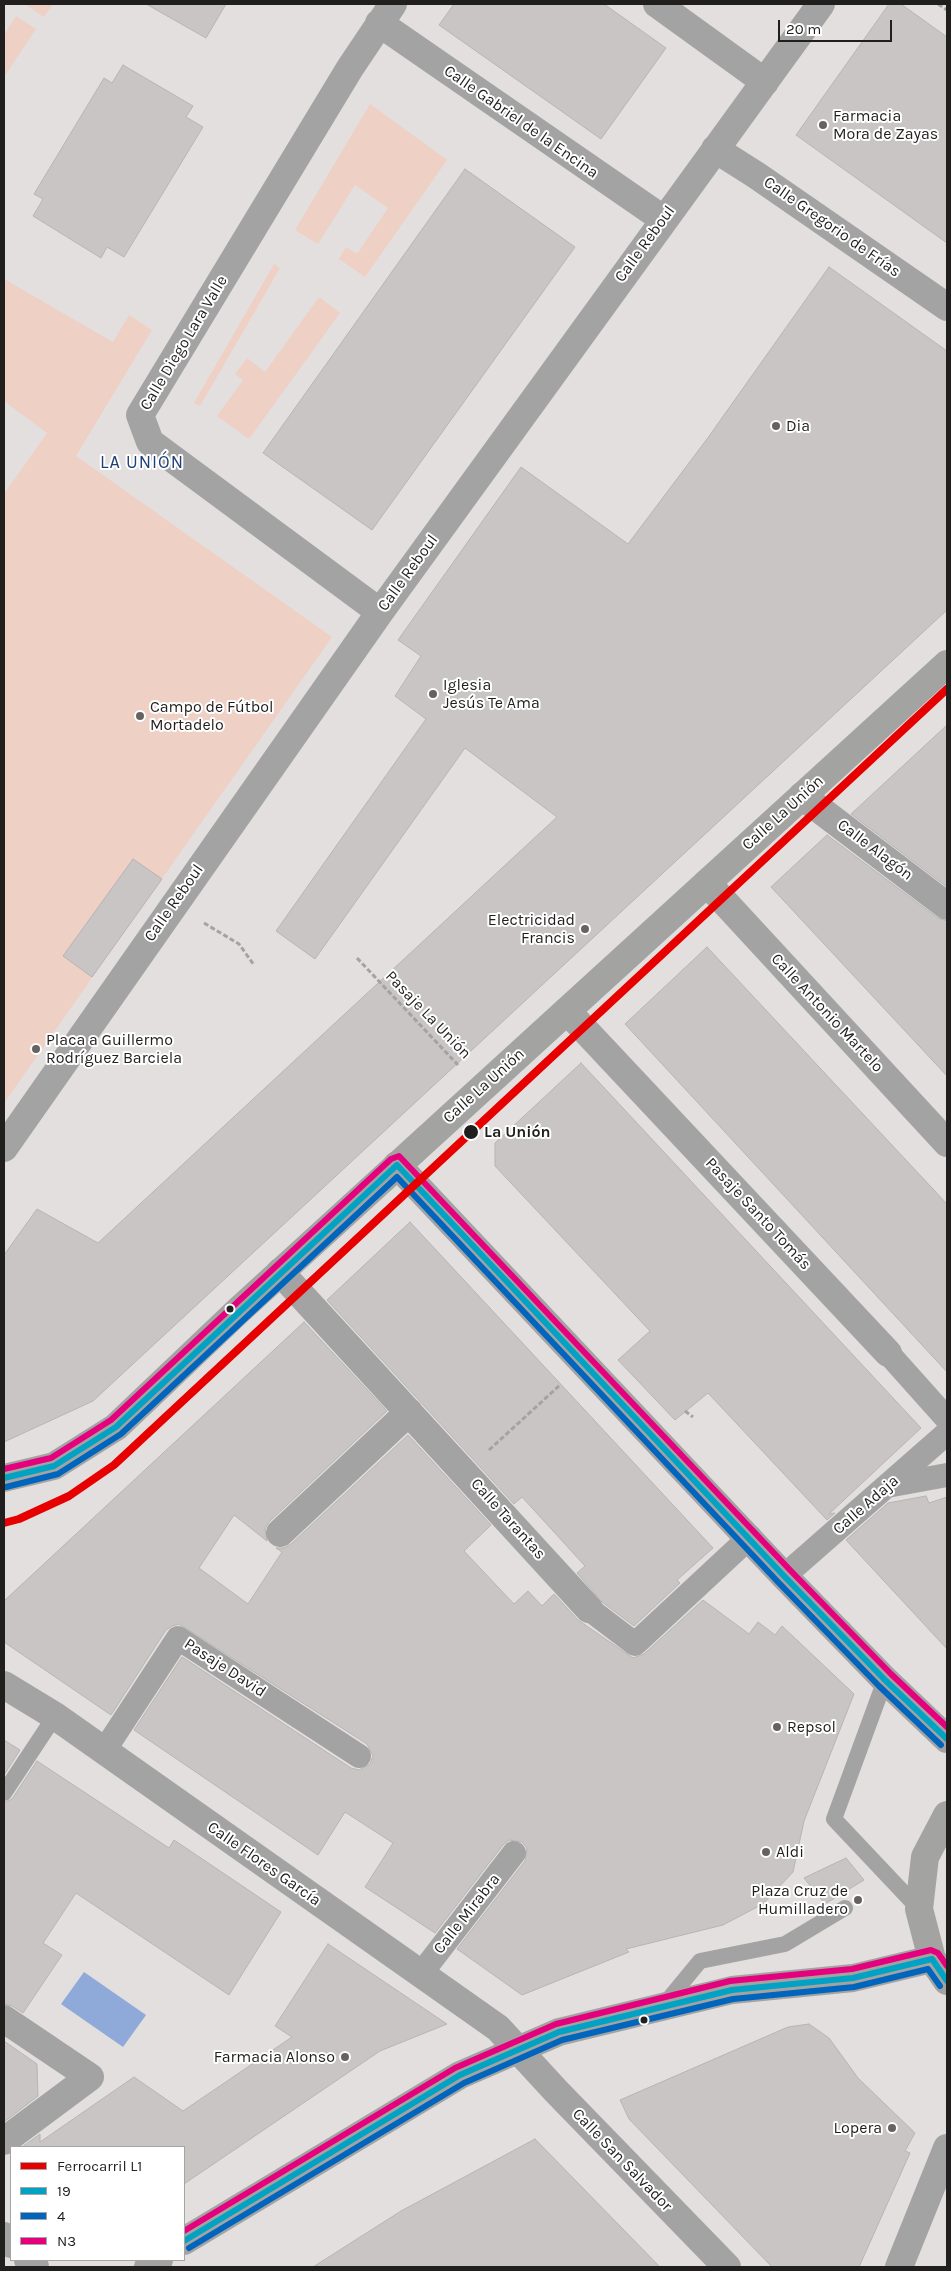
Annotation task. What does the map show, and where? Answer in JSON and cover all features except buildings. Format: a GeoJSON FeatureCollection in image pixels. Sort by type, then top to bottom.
{"type":"FeatureCollection","features":[{"type":"Feature","properties":{"kind":"main road","name":"Calle La Unión"},"geometry":{"type":"LineString","coordinates":[[4,1478],[54,1466],[116,1427],[280,1272],[947,664]]}},
{"type":"Feature","properties":{"kind":"main road"},"geometry":{"type":"LineString","coordinates":[[947,1815],[925,1857],[919,1908],[932,1959],[947,1981]]}},
{"type":"Feature","properties":{"kind":"main road"},"geometry":{"type":"LineString","coordinates":[[185,2240],[460,2075],[559,2032],[732,1990],[853,1978],[932,1959]]}},
{"type":"Feature","properties":{"kind":"street"},"geometry":{"type":"LineString","coordinates":[[657,4],[765,82]]}},
{"type":"Feature","properties":{"kind":"street","name":"Calle Reboul"},"geometry":{"type":"LineString","coordinates":[[4,1148],[380,612],[663,219],[821,4]]}},
{"type":"Feature","properties":{"kind":"street","name":"Calle Gabriel de la Encina"},"geometry":{"type":"LineString","coordinates":[[386,14],[663,219]]}},
{"type":"Feature","properties":{"kind":"street","name":"Calle Diego Lara Valle"},"geometry":{"type":"LineString","coordinates":[[380,612],[150,442],[140,415],[345,77],[386,14]]}},
{"type":"Feature","properties":{"kind":"street","name":"Calle Gregorio de Frías"},"geometry":{"type":"LineString","coordinates":[[715,149],[764,180],[947,307]]}},
{"type":"Feature","properties":{"kind":"street","name":"Calle Alagón"},"geometry":{"type":"LineString","coordinates":[[802,796],[947,906]]}},
{"type":"Feature","properties":{"kind":"street","name":"Calle Antonio Martelo"},"geometry":{"type":"LineString","coordinates":[[707,883],[947,1144]]}},
{"type":"Feature","properties":{"kind":"street","name":"Pasaje Santo Tomás"},"geometry":{"type":"LineString","coordinates":[[567,1011],[888,1353],[947,1419]]}},
{"type":"Feature","properties":{"kind":"street"},"geometry":{"type":"LineString","coordinates":[[397,1165],[784,1576],[885,1680],[947,1739]]}},
{"type":"Feature","properties":{"kind":"street","name":"Calle Tarantas"},"geometry":{"type":"LineString","coordinates":[[280,1272],[589,1609],[635,1644],[750,1538]]}},
{"type":"Feature","properties":{"kind":"street"},"geometry":{"type":"LineString","coordinates":[[280,1533],[409,1412]]}},
{"type":"Feature","properties":{"kind":"street","name":"Calle Adaja"},"geometry":{"type":"LineString","coordinates":[[784,1576],[947,1433]]}},
{"type":"Feature","properties":{"kind":"street"},"geometry":{"type":"LineString","coordinates":[[887,1486],[947,1474]]}},
{"type":"Feature","properties":{"kind":"street","name":"Pasaje David"},"geometry":{"type":"LineString","coordinates":[[104,1751],[178,1638],[359,1756]]}},
{"type":"Feature","properties":{"kind":"street","name":"Calle Flores García"},"geometry":{"type":"LineString","coordinates":[[4,1685],[55,1716],[420,1975],[498,2028],[520,2050]]}},
{"type":"Feature","properties":{"kind":"street","name":"Calle Mirabra"},"geometry":{"type":"LineString","coordinates":[[420,1975],[514,1853]]}},
{"type":"Feature","properties":{"kind":"street"},"geometry":{"type":"LineString","coordinates":[[4,2019],[90,2078],[4,2141]]}},
{"type":"Feature","properties":{"kind":"street","name":"Calle San Salvador"},"geometry":{"type":"LineString","coordinates":[[520,2050],[556,2091],[727,2267]]}},
{"type":"Feature","properties":{"kind":"street"},"geometry":{"type":"LineString","coordinates":[[899,2267],[947,2148]]}},
{"type":"Feature","properties":{"kind":"lane"},"geometry":{"type":"LineString","coordinates":[[885,1680],[834,1819],[919,1908]]}},
{"type":"Feature","properties":{"kind":"lane"},"geometry":{"type":"LineString","coordinates":[[4,1794],[55,1716]]}},
{"type":"Feature","properties":{"kind":"lane"},"geometry":{"type":"LineString","coordinates":[[661,2007],[700,1961],[785,1944],[845,1908]]}},
{"type":"Feature","properties":{"kind":"path"},"geometry":{"type":"LineString","coordinates":[[938,4],[947,10]]}},
{"type":"Feature","properties":{"kind":"path"},"geometry":{"type":"LineString","coordinates":[[174,904],[239,944],[254,965]]}},
{"type":"Feature","properties":{"kind":"path","name":"Pasaje La Unión"},"geometry":{"type":"LineString","coordinates":[[357,958],[481,1089]]}},
{"type":"Feature","properties":{"kind":"path"},"geometry":{"type":"LineString","coordinates":[[465,1472],[561,1385]]}},
{"type":"Feature","properties":{"kind":"path"},"geometry":{"type":"LineString","coordinates":[[685,1411],[693,1417]]}},
{"type":"Feature","properties":{"kind":"shaded area"},"geometry":{"type":"Polygon","coordinates":[[[25,4],[53,4],[44,17],[25,4]]]}},
{"type":"Feature","properties":{"kind":"shaded area"},"geometry":{"type":"Polygon","coordinates":[[[16,16],[36,29],[4,77],[4,35],[16,16]]]}},
{"type":"Feature","properties":{"kind":"shaded area"},"geometry":{"type":"Polygon","coordinates":[[[370,104],[447,160],[365,277],[339,259],[346,247],[357,254],[388,208],[355,185],[318,244],[295,230],[370,104]]]}},
{"type":"Feature","properties":{"kind":"shaded area"},"geometry":{"type":"Polygon","coordinates":[[[274,264],[280,268],[200,406],[194,403],[274,264]]]}},
{"type":"Feature","properties":{"kind":"shaded area","name":"Campo de Fútbol Mortadelo"},"geometry":{"type":"Polygon","coordinates":[[[4,279],[113,342],[129,315],[152,330],[76,456],[332,637],[4,1103],[4,494],[47,433],[4,401],[4,279]]]}},
{"type":"Feature","properties":{"kind":"shaded area"},"geometry":{"type":"Polygon","coordinates":[[[319,297],[340,313],[249,439],[217,416],[243,380],[235,374],[247,358],[265,372],[319,297]]]}},
{"type":"Feature","properties":{"kind":"water"},"geometry":{"type":"Polygon","coordinates":[[[84,1972],[146,2015],[123,2047],[61,2004],[84,1972]]]}},
{"type":"Feature","properties":{"kind":"rail line","name":"L1"},"geometry":{"type":"LineString","coordinates":[[4,1523],[19,1519],[69,1496],[114,1465],[947,689]]}},
{"type":"Feature","properties":{"kind":"transit line","name":"N3"},"geometry":{"type":"LineString","coordinates":[[4,1469],[51,1458],[111,1420],[391,1159],[399,1156],[790,1570],[891,1674],[947,1727]]}},
{"type":"Feature","properties":{"kind":"transit line","name":"19"},"geometry":{"type":"LineString","coordinates":[[4,1478],[54,1466],[116,1427],[397,1165],[784,1576],[885,1680],[947,1739]]}},
{"type":"Feature","properties":{"kind":"transit line","name":"4"},"geometry":{"type":"LineString","coordinates":[[6,1487],[58,1474],[121,1434],[397,1177],[778,1582],[879,1686],[941,1745]]}},
{"type":"Feature","properties":{"kind":"transit line","name":"N3"},"geometry":{"type":"LineString","coordinates":[[185,2230],[455,2068],[556,2024],[730,1981],[852,1969],[931,1950],[938,1953],[947,1966]]}},
{"type":"Feature","properties":{"kind":"transit line","name":"19"},"geometry":{"type":"LineString","coordinates":[[185,2240],[460,2075],[559,2032],[732,1990],[853,1978],[932,1959],[947,1981]]}},
{"type":"Feature","properties":{"kind":"transit line","name":"4"},"geometry":{"type":"LineString","coordinates":[[189,2248],[464,2083],[562,2040],[733,1999],[854,1987],[928,1969],[940,1986]]}},
{"type":"Feature","properties":{"kind":"place","name":"Farmacia Mora de Zayas"},"geometry":{"type":"Point","coordinates":[823,125]}},
{"type":"Feature","properties":{"kind":"place","name":"Dia"},"geometry":{"type":"Point","coordinates":[776,426]}},
{"type":"Feature","properties":{"kind":"place","name":"Iglesia Jesús Te Ama"},"geometry":{"type":"Point","coordinates":[433,694]}},
{"type":"Feature","properties":{"kind":"place","name":"Campo de Fútbol Mortadelo"},"geometry":{"type":"Point","coordinates":[140,716]}},
{"type":"Feature","properties":{"kind":"place","name":"Electricidad Francis"},"geometry":{"type":"Point","coordinates":[585,929]}},
{"type":"Feature","properties":{"kind":"place","name":"Placa a Guillermo Rodríguez Barciela"},"geometry":{"type":"Point","coordinates":[36,1049]}},
{"type":"Feature","properties":{"kind":"place","name":"La Unión"},"geometry":{"type":"Point","coordinates":[471,1132]}},
{"type":"Feature","properties":{"kind":"place","name":"Repsol"},"geometry":{"type":"Point","coordinates":[777,1727]}},
{"type":"Feature","properties":{"kind":"place","name":"Aldi"},"geometry":{"type":"Point","coordinates":[766,1852]}},
{"type":"Feature","properties":{"kind":"place","name":"Plaza Cruz de Humilladero"},"geometry":{"type":"Point","coordinates":[858,1900]}},
{"type":"Feature","properties":{"kind":"place","name":"Farmacia Alonso"},"geometry":{"type":"Point","coordinates":[345,2057]}},
{"type":"Feature","properties":{"kind":"place","name":"Lopera"},"geometry":{"type":"Point","coordinates":[892,2128]}},
{"type":"Feature","properties":{"kind":"district","name":"LA UNIÓN"},"geometry":{"type":"Point","coordinates":[142,463]}}]}
